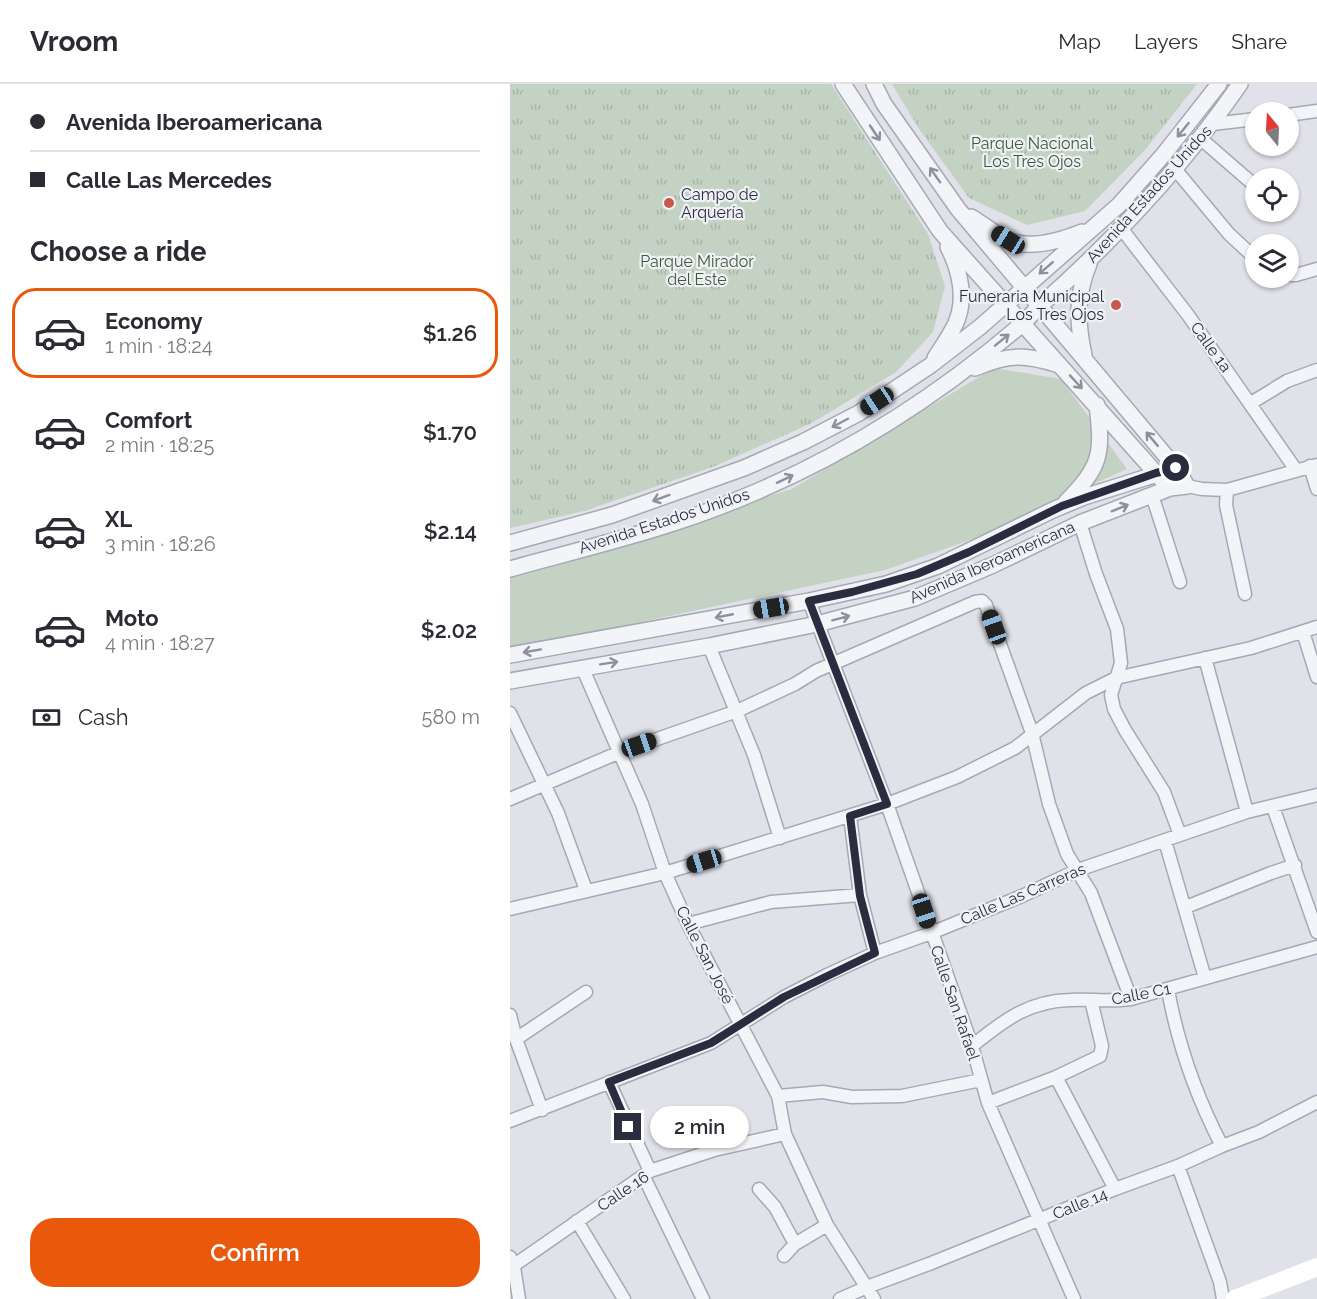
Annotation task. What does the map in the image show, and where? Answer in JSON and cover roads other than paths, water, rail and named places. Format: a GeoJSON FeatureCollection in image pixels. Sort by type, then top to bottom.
{"type":"FeatureCollection","features":[{"type":"Feature","properties":{"kind":"main road"},"geometry":{"type":"LineString","coordinates":[[1235,1299],[1317,1267]]}},
{"type":"Feature","properties":{"kind":"street"},"geometry":{"type":"LineString","coordinates":[[843,84],[940,231],[956,262],[962,292],[956,323],[931,365]]}},
{"type":"Feature","properties":{"kind":"street"},"geometry":{"type":"LineString","coordinates":[[874,84],[884,104],[958,209],[1176,468],[1187,486],[1227,490],[1314,465],[1317,489]]}},
{"type":"Feature","properties":{"kind":"street","name":"Avenida Estados Unidos"},"geometry":{"type":"LineString","coordinates":[[510,543],[612,515],[744,468],[803,442],[859,413],[931,365],[980,327],[1119,205],[1164,154],[1219,84]]}},
{"type":"Feature","properties":{"kind":"street","name":"Avenida Estados Unidos"},"geometry":{"type":"LineString","coordinates":[[510,569],[666,525],[743,498],[793,475],[858,440],[924,399],[1023,324],[1091,260],[1174,169],[1212,124],[1240,84]]}},
{"type":"Feature","properties":{"kind":"street"},"geometry":{"type":"LineString","coordinates":[[1299,113],[1317,111]]}},
{"type":"Feature","properties":{"kind":"street"},"geometry":{"type":"LineString","coordinates":[[1212,124],[1245,120]]}},
{"type":"Feature","properties":{"kind":"street"},"geometry":{"type":"LineString","coordinates":[[1200,138],[1245,177]]}},
{"type":"Feature","properties":{"kind":"street"},"geometry":{"type":"LineString","coordinates":[[1174,169],[1229,234],[1245,249]]}},
{"type":"Feature","properties":{"kind":"street"},"geometry":{"type":"LineString","coordinates":[[958,209],[1008,240],[1026,244],[1059,241],[1093,228]]}},
{"type":"Feature","properties":{"kind":"street","name":"Calle 1a"},"geometry":{"type":"LineString","coordinates":[[1121,228],[1188,315],[1296,470]]}},
{"type":"Feature","properties":{"kind":"street"},"geometry":{"type":"LineString","coordinates":[[940,231],[1170,489]]}},
{"type":"Feature","properties":{"kind":"street"},"geometry":{"type":"LineString","coordinates":[[1085,358],[1078,329],[1078,302],[1091,260]]}},
{"type":"Feature","properties":{"kind":"street"},"geometry":{"type":"LineString","coordinates":[[1299,274],[1317,269]]}},
{"type":"Feature","properties":{"kind":"street"},"geometry":{"type":"LineString","coordinates":[[961,373],[1000,357],[1035,358],[1061,365]]}},
{"type":"Feature","properties":{"kind":"street"},"geometry":{"type":"LineString","coordinates":[[1251,403],[1287,381],[1317,370]]}},
{"type":"Feature","properties":{"kind":"street"},"geometry":{"type":"LineString","coordinates":[[1062,506],[1086,481],[1099,456],[1100,432],[1097,405]]}},
{"type":"Feature","properties":{"kind":"street","name":"Avenida Iberoamericana"},"geometry":{"type":"LineString","coordinates":[[510,655],[809,601],[917,574],[969,552],[1062,506],[1176,468]]}},
{"type":"Feature","properties":{"kind":"street","name":"Avenida Iberoamericana"},"geometry":{"type":"LineString","coordinates":[[510,681],[709,646],[817,624],[915,598],[993,565],[1080,523],[1152,495],[1187,486]]}},
{"type":"Feature","properties":{"kind":"street"},"geometry":{"type":"LineString","coordinates":[[1227,490],[1227,505],[1245,594]]}},
{"type":"Feature","properties":{"kind":"street"},"geometry":{"type":"LineString","coordinates":[[1152,495],[1180,582]]}},
{"type":"Feature","properties":{"kind":"street"},"geometry":{"type":"LineString","coordinates":[[1080,523],[1117,629],[1121,663],[1111,695],[1114,709],[1164,792],[1180,835]]}},
{"type":"Feature","properties":{"kind":"street","name":"Calle San Rafael"},"geometry":{"type":"LineString","coordinates":[[809,601],[887,804],[972,1046],[988,1102],[1074,1299]]}},
{"type":"Feature","properties":{"kind":"street"},"geometry":{"type":"LineString","coordinates":[[510,799],[620,752],[737,711],[833,663],[927,621],[982,601],[986,605],[1032,733],[1049,804],[1067,854],[1091,893],[1131,999]]}},
{"type":"Feature","properties":{"kind":"street"},"geometry":{"type":"LineString","coordinates":[[510,909],[665,873],[887,804],[957,777],[1015,748],[1086,693],[1116,678],[1251,648],[1317,627]]}},
{"type":"Feature","properties":{"kind":"street"},"geometry":{"type":"LineString","coordinates":[[1303,632],[1317,677]]}},
{"type":"Feature","properties":{"kind":"street"},"geometry":{"type":"LineString","coordinates":[[709,646],[754,755],[780,837]]}},
{"type":"Feature","properties":{"kind":"street"},"geometry":{"type":"LineString","coordinates":[[1205,658],[1247,812]]}},
{"type":"Feature","properties":{"kind":"street","name":"Calle San José"},"geometry":{"type":"LineString","coordinates":[[582,667],[642,804],[665,873],[688,924],[778,1096],[785,1134],[827,1225],[874,1299]]}},
{"type":"Feature","properties":{"kind":"street"},"geometry":{"type":"LineString","coordinates":[[510,713],[558,813],[586,890]]}},
{"type":"Feature","properties":{"kind":"street","name":"Calle Las Carreras"},"geometry":{"type":"LineString","coordinates":[[510,1121],[711,1043],[801,988],[875,953],[1022,896],[1078,870],[1247,812],[1317,795]]}},
{"type":"Feature","properties":{"kind":"street"},"geometry":{"type":"LineString","coordinates":[[1273,807],[1317,932]]}},
{"type":"Feature","properties":{"kind":"street"},"geometry":{"type":"LineString","coordinates":[[850,816],[860,896],[875,953]]}},
{"type":"Feature","properties":{"kind":"street"},"geometry":{"type":"LineString","coordinates":[[1165,841],[1205,978]]}},
{"type":"Feature","properties":{"kind":"street"},"geometry":{"type":"LineString","coordinates":[[1186,907],[1295,865]]}},
{"type":"Feature","properties":{"kind":"street"},"geometry":{"type":"LineString","coordinates":[[688,924],[771,902],[860,896]]}},
{"type":"Feature","properties":{"kind":"street","name":"Calle C1"},"geometry":{"type":"LineString","coordinates":[[972,1046],[997,1026],[1027,1007],[1068,1000],[1110,1002],[1131,999],[1317,947]]}},
{"type":"Feature","properties":{"kind":"street"},"geometry":{"type":"LineString","coordinates":[[1168,990],[1174,1024],[1185,1058],[1203,1110],[1222,1146]]}},
{"type":"Feature","properties":{"kind":"street"},"geometry":{"type":"LineString","coordinates":[[516,1039],[586,992]]}},
{"type":"Feature","properties":{"kind":"street"},"geometry":{"type":"LineString","coordinates":[[988,1102],[1056,1077],[1100,1056],[1102,1046],[1091,1000]]}},
{"type":"Feature","properties":{"kind":"street"},"geometry":{"type":"LineString","coordinates":[[510,1015],[516,1039],[542,1110]]}},
{"type":"Feature","properties":{"kind":"street"},"geometry":{"type":"LineString","coordinates":[[1056,1077],[1115,1189]]}},
{"type":"Feature","properties":{"kind":"street"},"geometry":{"type":"LineString","coordinates":[[778,1096],[822,1092],[852,1097],[902,1096],[976,1081],[982,1083]]}},
{"type":"Feature","properties":{"kind":"street"},"geometry":{"type":"LineString","coordinates":[[609,1082],[703,1299]]}},
{"type":"Feature","properties":{"kind":"street","name":"Calle 14"},"geometry":{"type":"LineString","coordinates":[[840,1299],[1178,1166],[1260,1132],[1317,1102]]}},
{"type":"Feature","properties":{"kind":"street","name":"Calle 16"},"geometry":{"type":"LineString","coordinates":[[511,1264],[647,1174],[714,1150],[785,1134]]}},
{"type":"Feature","properties":{"kind":"street"},"geometry":{"type":"LineString","coordinates":[[1178,1166],[1220,1282],[1223,1299]]}},
{"type":"Feature","properties":{"kind":"street"},"geometry":{"type":"LineString","coordinates":[[759,1189],[775,1207],[795,1244]]}},
{"type":"Feature","properties":{"kind":"street"},"geometry":{"type":"LineString","coordinates":[[578,1221],[624,1299]]}},
{"type":"Feature","properties":{"kind":"street"},"geometry":{"type":"LineString","coordinates":[[784,1256],[795,1244],[827,1225]]}},
{"type":"Feature","properties":{"kind":"street"},"geometry":{"type":"LineString","coordinates":[[511,1264],[519,1299]]}},
{"type":"Feature","properties":{"kind":"place","name":"Campo de Arquería"},"geometry":{"type":"Point","coordinates":[669,203]}},
{"type":"Feature","properties":{"kind":"place","name":"Funeraria Municipal Los Tres Ojos"},"geometry":{"type":"Point","coordinates":[1116,305]}},
{"type":"Feature","properties":{"kind":"park label","name":"Parque Nacional Los Tres Ojos"},"geometry":{"type":"Point","coordinates":[1032,152]}},
{"type":"Feature","properties":{"kind":"park label","name":"Parque Mirador del Este"},"geometry":{"type":"Point","coordinates":[697,270]}}]}
